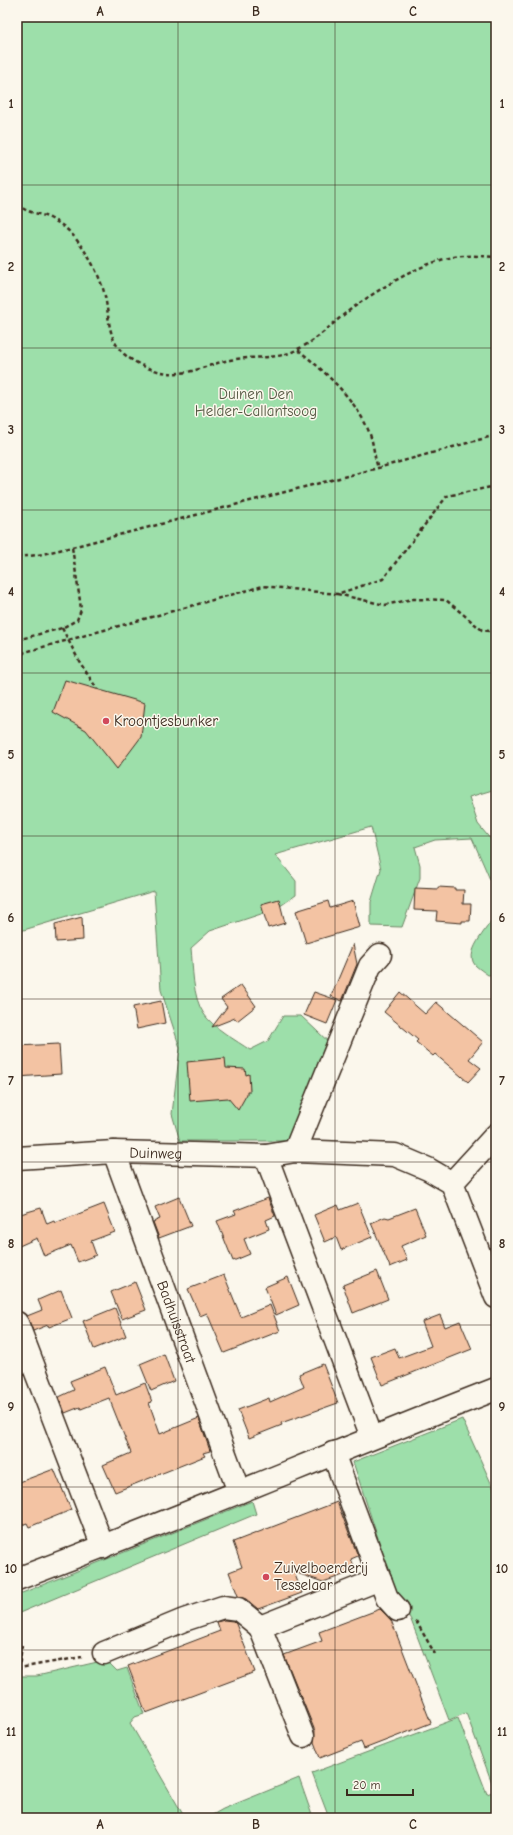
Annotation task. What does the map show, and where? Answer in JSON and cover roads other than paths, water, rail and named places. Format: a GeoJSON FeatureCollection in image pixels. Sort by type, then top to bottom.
{"type":"FeatureCollection","features":[{"type":"Feature","properties":{"kind":"street"},"geometry":{"type":"LineString","coordinates":[[295,1151],[370,966],[380,955]]}},
{"type":"Feature","properties":{"kind":"street"},"geometry":{"type":"LineString","coordinates":[[496,1134],[452,1183],[496,1297]]}},
{"type":"Feature","properties":{"kind":"street","name":"Duinweg"},"geometry":{"type":"LineString","coordinates":[[17,1158],[114,1152],[266,1156],[295,1151],[395,1154],[428,1169],[452,1183]]}},
{"type":"Feature","properties":{"kind":"street","name":"Badhuisstraat"},"geometry":{"type":"LineString","coordinates":[[114,1152],[239,1492]]}},
{"type":"Feature","properties":{"kind":"street"},"geometry":{"type":"LineString","coordinates":[[266,1156],[372,1437]]}},
{"type":"Feature","properties":{"kind":"street"},"geometry":{"type":"LineString","coordinates":[[17,1323],[103,1547]]}},
{"type":"Feature","properties":{"kind":"street"},"geometry":{"type":"LineString","coordinates":[[17,1579],[103,1547],[372,1437],[496,1389]]}},
{"type":"Feature","properties":{"kind":"street"},"geometry":{"type":"LineString","coordinates":[[333,1453],[387,1598],[398,1610]]}},
{"type":"Feature","properties":{"kind":"street"},"geometry":{"type":"LineString","coordinates":[[260,1627],[380,1579]]}},
{"type":"Feature","properties":{"kind":"street"},"geometry":{"type":"LineString","coordinates":[[104,1653],[184,1620],[223,1607],[238,1609],[260,1627],[303,1736]]}},
{"type":"Feature","properties":{"kind":"place","name":"Kroontjesbunker"},"geometry":{"type":"Point","coordinates":[106,721]}},
{"type":"Feature","properties":{"kind":"place","name":"Zuivelboerderij Tesselaar"},"geometry":{"type":"Point","coordinates":[266,1577]}},
{"type":"Feature","properties":{"kind":"park label","name":"Duinen Den Helder-Callantsoog"},"geometry":{"type":"Point","coordinates":[256,402]}}]}
